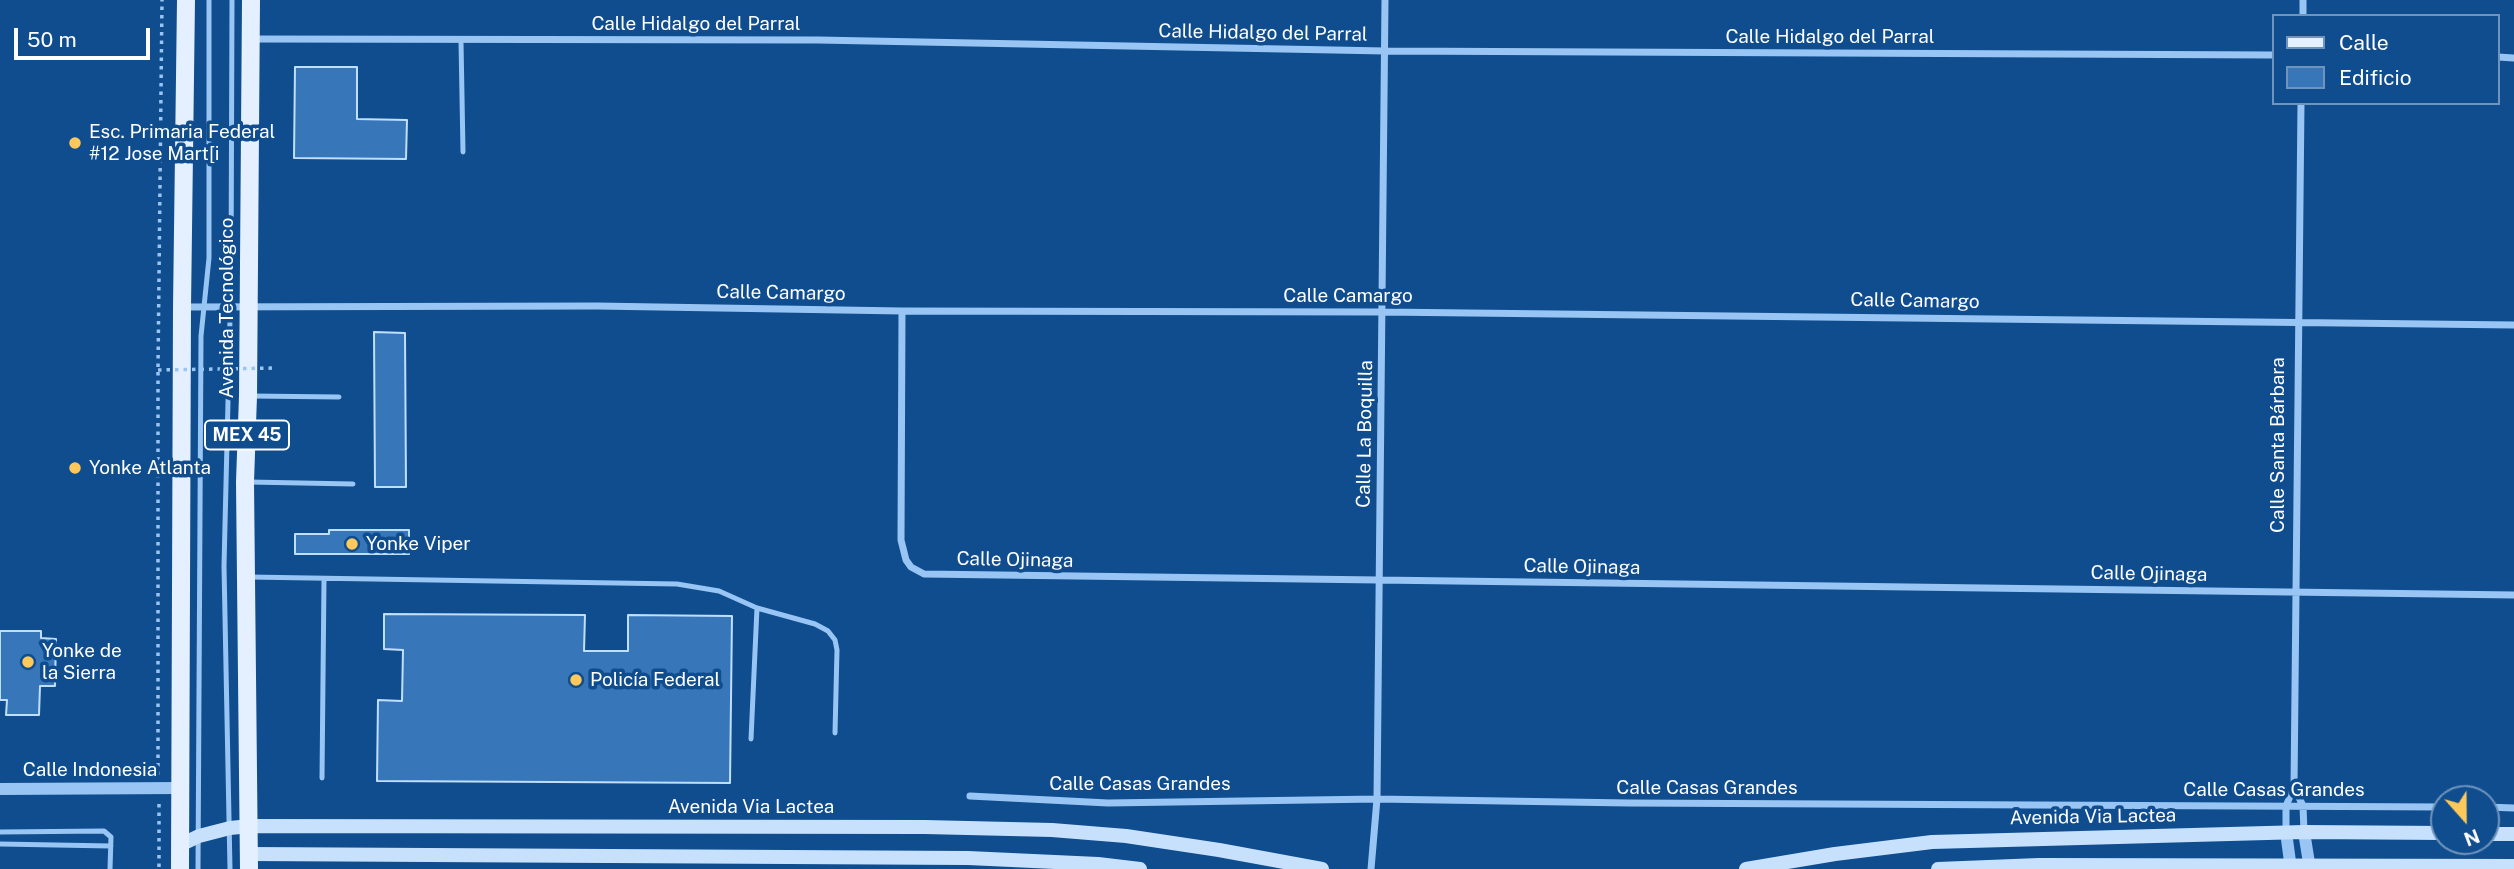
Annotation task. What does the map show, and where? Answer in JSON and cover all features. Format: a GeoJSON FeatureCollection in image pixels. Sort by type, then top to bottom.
{"type":"FeatureCollection","features":[{"type":"Feature","properties":{"kind":"main road","name":"MEX 45"},"geometry":{"type":"LineString","coordinates":[[180,869],[186,0]]}},
{"type":"Feature","properties":{"kind":"main road","name":"Avenida Tecnológico"},"geometry":{"type":"LineString","coordinates":[[249,862],[245,482],[251,0]]}},
{"type":"Feature","properties":{"kind":"main road","name":"Avenida Via Lactea"},"geometry":{"type":"LineString","coordinates":[[180,845],[199,836],[250,826],[925,827],[1052,830],[1126,836],[1322,869]]}},
{"type":"Feature","properties":{"kind":"main road","name":"Avenida Via Lactea"},"geometry":{"type":"LineString","coordinates":[[1746,869],[1932,842],[2286,832],[2430,834]]}},
{"type":"Feature","properties":{"kind":"main road"},"geometry":{"type":"LineString","coordinates":[[249,862],[968,858],[1098,863],[1140,869]]}},
{"type":"Feature","properties":{"kind":"main road"},"geometry":{"type":"LineString","coordinates":[[1938,869],[2039,865],[2514,866]]}},
{"type":"Feature","properties":{"kind":"street","name":"Calle La Boquilla"},"geometry":{"type":"LineString","coordinates":[[1371,869],[1377,799],[1385,0]]}},
{"type":"Feature","properties":{"kind":"street","name":"Calle Hidalgo del Parral"},"geometry":{"type":"LineString","coordinates":[[251,39],[818,40],[1385,51],[2272,55]]}},
{"type":"Feature","properties":{"kind":"street","name":"Calle Santa Bárbara"},"geometry":{"type":"LineString","coordinates":[[2290,867],[2286,806],[2294,787],[2301,105]]}},
{"type":"Feature","properties":{"kind":"street","name":"Calle Camargo"},"geometry":{"type":"LineString","coordinates":[[182,307],[597,306],[902,311],[1382,312],[2514,325]]}},
{"type":"Feature","properties":{"kind":"street","name":"Calle Ojinaga"},"geometry":{"type":"LineString","coordinates":[[902,311],[901,540],[906,560],[917,572],[923,574],[2514,595]]}},
{"type":"Feature","properties":{"kind":"street","name":"Calle Santa Bárbara"},"geometry":{"type":"LineString","coordinates":[[2294,787],[2303,806],[2310,867]]}},
{"type":"Feature","properties":{"kind":"street","name":"Calle Indonesia"},"geometry":{"type":"LineString","coordinates":[[0,789],[180,788]]}},
{"type":"Feature","properties":{"kind":"street","name":"Calle Casas Grandes"},"geometry":{"type":"LineString","coordinates":[[970,796],[1108,803],[1377,799],[1643,804],[2430,807]]}},
{"type":"Feature","properties":{"kind":"lane"},"geometry":{"type":"LineString","coordinates":[[198,869],[201,350],[209,258],[209,0]]}},
{"type":"Feature","properties":{"kind":"lane"},"geometry":{"type":"LineString","coordinates":[[230,869],[224,566],[232,0]]}},
{"type":"Feature","properties":{"kind":"lane"},"geometry":{"type":"LineString","coordinates":[[461,41],[463,152]]}},
{"type":"Feature","properties":{"kind":"lane"},"geometry":{"type":"LineString","coordinates":[[248,396],[339,397]]}},
{"type":"Feature","properties":{"kind":"lane"},"geometry":{"type":"LineString","coordinates":[[245,482],[353,484]]}},
{"type":"Feature","properties":{"kind":"lane"},"geometry":{"type":"LineString","coordinates":[[246,577],[677,584],[719,592],[757,608],[815,624],[828,631],[835,640],[837,650],[835,733]]}},
{"type":"Feature","properties":{"kind":"lane"},"geometry":{"type":"LineString","coordinates":[[322,778],[324,580]]}},
{"type":"Feature","properties":{"kind":"lane"},"geometry":{"type":"LineString","coordinates":[[751,739],[757,608]]}},
{"type":"Feature","properties":{"kind":"lane"},"geometry":{"type":"LineString","coordinates":[[0,832],[96,830],[108,833],[111,846],[110,869]]}},
{"type":"Feature","properties":{"kind":"lane"},"geometry":{"type":"LineString","coordinates":[[0,845],[111,846]]}},
{"type":"Feature","properties":{"kind":"path"},"geometry":{"type":"LineString","coordinates":[[159,869],[158,370],[162,0]]}},
{"type":"Feature","properties":{"kind":"path"},"geometry":{"type":"LineString","coordinates":[[158,370],[276,368]]}},
{"type":"Feature","properties":{"kind":"building"},"geometry":{"type":"Polygon","coordinates":[[[295,67],[357,67],[357,119],[407,120],[406,159],[294,158],[295,67]]]}},
{"type":"Feature","properties":{"kind":"building"},"geometry":{"type":"Polygon","coordinates":[[[374,332],[405,333],[406,487],[375,487],[374,332]]]}},
{"type":"Feature","properties":{"kind":"building","name":"Yonke Viper"},"geometry":{"type":"Polygon","coordinates":[[[329,530],[409,530],[409,554],[295,554],[295,534],[329,534],[329,530]]]}},
{"type":"Feature","properties":{"kind":"building"},"geometry":{"type":"Polygon","coordinates":[[[384,614],[585,615],[584,651],[628,651],[628,615],[732,616],[730,783],[377,781],[378,700],[402,701],[403,650],[384,649],[384,614]]]}},
{"type":"Feature","properties":{"kind":"building","name":"Yonke de la Sierra"},"geometry":{"type":"Polygon","coordinates":[[[0,631],[41,631],[41,638],[56,639],[55,686],[40,686],[39,715],[6,715],[7,700],[0,700],[0,631]]]}},
{"type":"Feature","properties":{"kind":"place","name":"Esc. Primaria Federal #12 Jose Mart[i"},"geometry":{"type":"Point","coordinates":[75,143]}},
{"type":"Feature","properties":{"kind":"place","name":"Yonke Atlanta"},"geometry":{"type":"Point","coordinates":[75,468]}},
{"type":"Feature","properties":{"kind":"place","name":"Yonke Viper"},"geometry":{"type":"Point","coordinates":[352,544]}},
{"type":"Feature","properties":{"kind":"place","name":"Yonke de la Sierra"},"geometry":{"type":"Point","coordinates":[28,662]}},
{"type":"Feature","properties":{"kind":"place","name":"Policía Federal"},"geometry":{"type":"Point","coordinates":[576,680]}}]}
